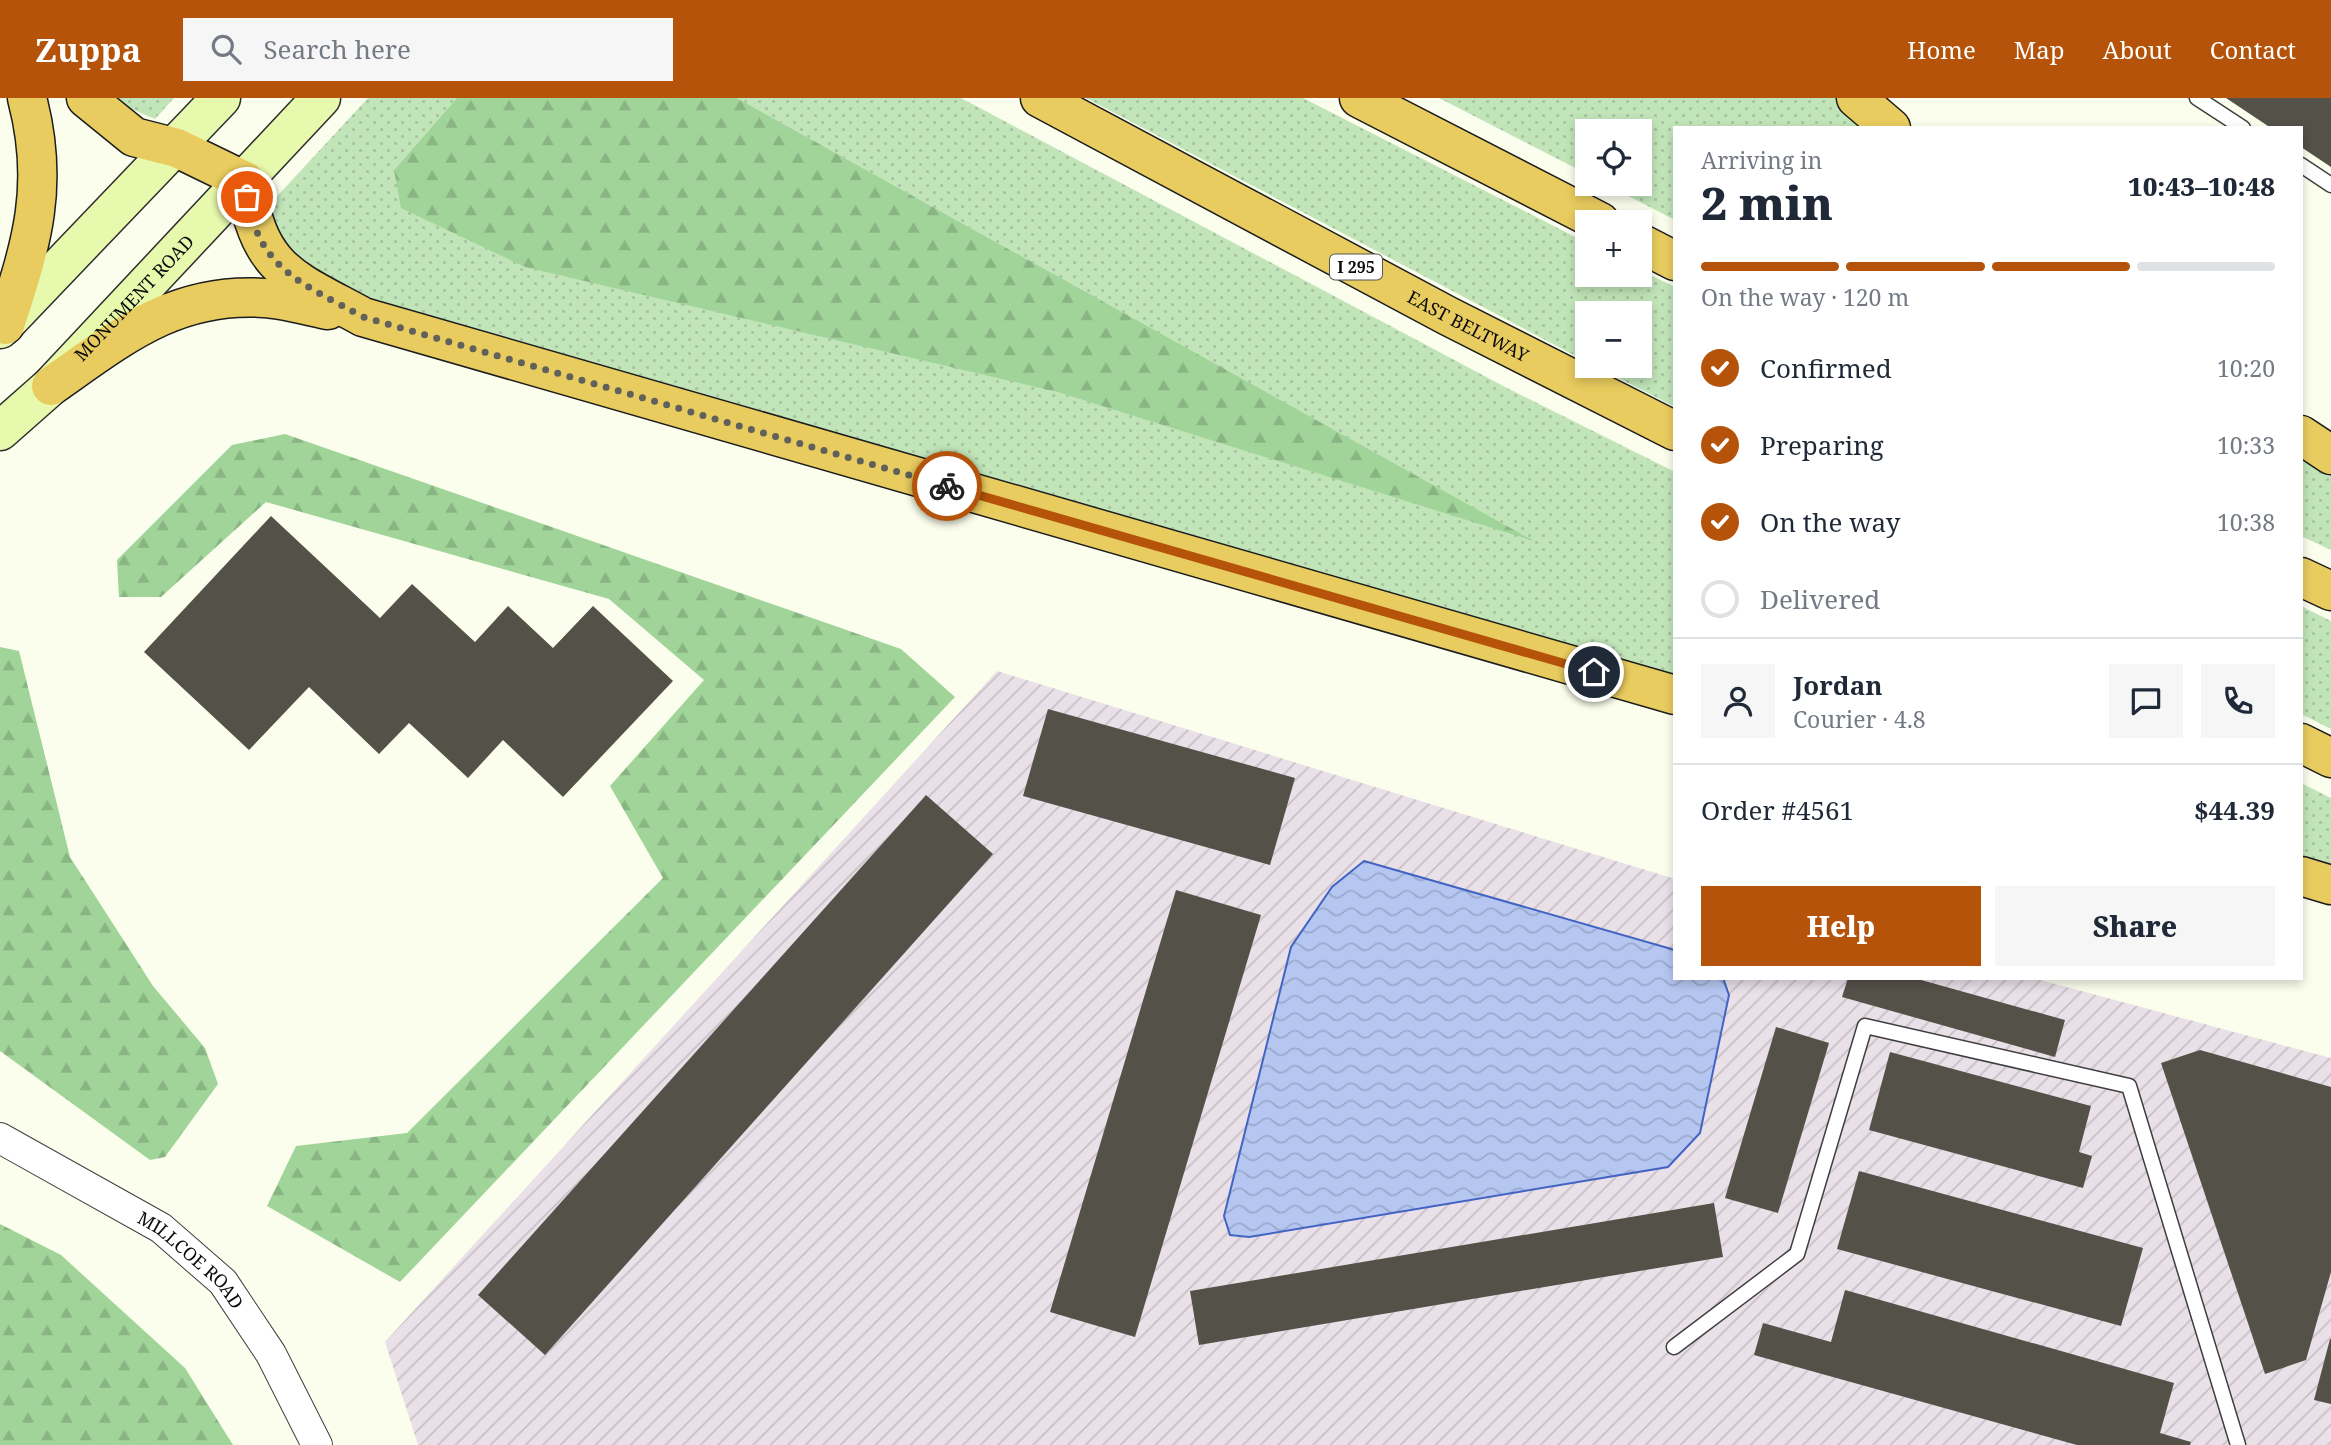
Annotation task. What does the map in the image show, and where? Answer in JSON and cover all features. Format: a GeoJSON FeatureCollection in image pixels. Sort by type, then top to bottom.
{"type":"FeatureCollection","features":[{"type":"Feature","properties":{"kind":"highway"},"geometry":{"type":"LineString","coordinates":[[2,327],[28,256],[39,203],[36,154],[27,98]]}},
{"type":"Feature","properties":{"kind":"highway"},"geometry":{"type":"LineString","coordinates":[[86,98],[134,137],[177,148],[245,181],[250,212],[262,246],[290,276],[363,317]]}},
{"type":"Feature","properties":{"kind":"highway","name":"EAST BELTWAY"},"geometry":{"type":"LineString","coordinates":[[1040,98],[1448,317],[1673,430]]}},
{"type":"Feature","properties":{"kind":"highway"},"geometry":{"type":"LineString","coordinates":[[1359,98],[1577,210]]}},
{"type":"Feature","properties":{"kind":"highway"},"geometry":{"type":"LineString","coordinates":[[1856,98],[1889,126]]}},
{"type":"Feature","properties":{"kind":"highway"},"geometry":{"type":"LineString","coordinates":[[1652,249],[1673,260]]}},
{"type":"Feature","properties":{"kind":"highway"},"geometry":{"type":"LineString","coordinates":[[51,386],[141,323],[181,307],[222,299],[265,298],[363,317],[1673,694]]}},
{"type":"Feature","properties":{"kind":"highway"},"geometry":{"type":"LineString","coordinates":[[2303,436],[2331,455]]}},
{"type":"Feature","properties":{"kind":"highway"},"geometry":{"type":"LineString","coordinates":[[2303,578],[2331,591]]}},
{"type":"Feature","properties":{"kind":"highway"},"geometry":{"type":"LineString","coordinates":[[2303,745],[2331,758]]}},
{"type":"Feature","properties":{"kind":"highway"},"geometry":{"type":"LineString","coordinates":[[2303,877],[2331,885]]}},
{"type":"Feature","properties":{"kind":"main road"},"geometry":{"type":"LineString","coordinates":[[2,327],[177,148],[222,98]]}},
{"type":"Feature","properties":{"kind":"main road","name":"MONUMENT ROAD"},"geometry":{"type":"LineString","coordinates":[[0,431],[51,386],[321,98]]}},
{"type":"Feature","properties":{"kind":"street","name":"MILLCOE ROAD"},"geometry":{"type":"LineString","coordinates":[[0,1138],[161,1228],[223,1282],[271,1353],[317,1445]]}},
{"type":"Feature","properties":{"kind":"lane"},"geometry":{"type":"LineString","coordinates":[[2197,98],[2240,126]]}},
{"type":"Feature","properties":{"kind":"lane"},"geometry":{"type":"LineString","coordinates":[[2303,166],[2331,185]]}},
{"type":"Feature","properties":{"kind":"lane"},"geometry":{"type":"LineString","coordinates":[[1674,1347],[1797,1254],[1865,1026],[2129,1086],[2238,1445]]}},
{"type":"Feature","properties":{"kind":"shaded area"},"geometry":{"type":"Polygon","coordinates":[[[997,671],[1673,878],[1673,980],[2040,980],[2331,1058],[2331,1445],[418,1445],[385,1342],[997,671]]]}},
{"type":"Feature","properties":{"kind":"green space"},"geometry":{"type":"Polygon","coordinates":[[[114,98],[174,98],[155,119],[114,98]]]}},
{"type":"Feature","properties":{"kind":"green space"},"geometry":{"type":"Polygon","coordinates":[[[368,98],[457,98],[394,170],[1057,392],[1530,539],[737,98],[961,98],[1507,388],[1673,471],[1673,679],[339,289],[314,273],[294,255],[268,206],[368,98]]]}},
{"type":"Feature","properties":{"kind":"green space"},"geometry":{"type":"Polygon","coordinates":[[[457,98],[737,98],[1534,541],[1057,392],[525,267],[401,208],[394,170],[457,98]]]}},
{"type":"Feature","properties":{"kind":"green space"},"geometry":{"type":"Polygon","coordinates":[[[1086,98],[1303,98],[1575,237],[1575,287],[1652,287],[1652,276],[1673,286],[1673,406],[1618,378],[1652,378],[1652,301],[1575,301],[1575,356],[1086,98]]]}},
{"type":"Feature","properties":{"kind":"green space"},"geometry":{"type":"Polygon","coordinates":[[[1439,98],[1838,98],[1871,126],[1673,126],[1673,219],[1628,196],[1652,196],[1652,119],[1575,119],[1575,168],[1439,98]]]}},
{"type":"Feature","properties":{"kind":"green space"},"geometry":{"type":"Polygon","coordinates":[[[285,434],[901,649],[955,697],[400,1282],[267,1206],[296,1146],[407,1133],[663,878],[610,786],[704,680],[609,599],[266,502],[161,597],[119,597],[117,560],[232,445],[285,434]]]}},
{"type":"Feature","properties":{"kind":"green space"},"geometry":{"type":"Polygon","coordinates":[[[2303,452],[2331,471],[2331,550],[2303,537],[2303,452]]]}},
{"type":"Feature","properties":{"kind":"green space"},"geometry":{"type":"Polygon","coordinates":[[[2303,607],[2331,621],[2331,729],[2303,715],[2303,607]]]}},
{"type":"Feature","properties":{"kind":"green space"},"geometry":{"type":"Polygon","coordinates":[[[0,647],[19,651],[70,857],[153,986],[205,1048],[218,1084],[165,1157],[150,1160],[0,1051],[0,647]]]}},
{"type":"Feature","properties":{"kind":"green space"},"geometry":{"type":"Polygon","coordinates":[[[2303,784],[2331,798],[2331,867],[2303,860],[2303,784]]]}},
{"type":"Feature","properties":{"kind":"green space"},"geometry":{"type":"Polygon","coordinates":[[[0,1224],[61,1255],[185,1368],[233,1445],[0,1445],[0,1224]]]}},
{"type":"Feature","properties":{"kind":"water"},"geometry":{"type":"Polygon","coordinates":[[[1364,861],[1673,949],[1673,980],[1724,980],[1729,995],[1700,1133],[1668,1167],[1249,1237],[1230,1235],[1224,1216],[1291,947],[1332,887],[1364,861]]]}},
{"type":"Feature","properties":{"kind":"building"},"geometry":{"type":"Polygon","coordinates":[[[2226,98],[2331,98],[2331,167],[2303,148],[2303,126],[2268,126],[2226,98]]]}},
{"type":"Feature","properties":{"kind":"building"},"geometry":{"type":"Polygon","coordinates":[[[271,516],[380,618],[412,584],[475,642],[508,606],[553,648],[593,606],[673,681],[563,797],[503,740],[468,778],[409,723],[379,754],[309,687],[249,750],[144,652],[271,516]]]}},
{"type":"Feature","properties":{"kind":"building"},"geometry":{"type":"Polygon","coordinates":[[[1048,709],[1295,778],[1270,865],[1023,796],[1048,709]]]}},
{"type":"Feature","properties":{"kind":"building"},"geometry":{"type":"Polygon","coordinates":[[[926,795],[993,854],[545,1355],[478,1295],[926,795]]]}},
{"type":"Feature","properties":{"kind":"building"},"geometry":{"type":"Polygon","coordinates":[[[1176,890],[1261,915],[1135,1337],[1050,1312],[1176,890]]]}},
{"type":"Feature","properties":{"kind":"building"},"geometry":{"type":"Polygon","coordinates":[[[1847,980],[1921,980],[2065,1020],[2055,1057],[1842,997],[1847,980]]]}},
{"type":"Feature","properties":{"kind":"building"},"geometry":{"type":"Polygon","coordinates":[[[1776,1027],[1829,1043],[1778,1213],[1725,1198],[1776,1027]]]}},
{"type":"Feature","properties":{"kind":"building"},"geometry":{"type":"Polygon","coordinates":[[[2200,1050],[2331,1087],[2331,1272],[2306,1360],[2265,1374],[2161,1063],[2200,1050]]]}},
{"type":"Feature","properties":{"kind":"building"},"geometry":{"type":"Polygon","coordinates":[[[1890,1052],[2091,1106],[2079,1152],[2092,1156],[2083,1188],[1869,1130],[1890,1052]]]}},
{"type":"Feature","properties":{"kind":"building"},"geometry":{"type":"Polygon","coordinates":[[[1859,1171],[2143,1248],[2121,1326],[1837,1249],[1859,1171]]]}},
{"type":"Feature","properties":{"kind":"building"},"geometry":{"type":"Polygon","coordinates":[[[1714,1203],[1723,1257],[1199,1345],[1190,1291],[1714,1203]]]}},
{"type":"Feature","properties":{"kind":"building"},"geometry":{"type":"Polygon","coordinates":[[[1845,1290],[2174,1383],[2160,1433],[2191,1442],[2190,1445],[2077,1445],[1754,1355],[1763,1323],[1831,1342],[1845,1290]]]}},
{"type":"Feature","properties":{"kind":"building"},"geometry":{"type":"Polygon","coordinates":[[[2331,1339],[2331,1404],[2314,1400],[2331,1339]]]}},
{"type":"Feature","properties":{"kind":"way so far"},"geometry":{"type":"LineString","coordinates":[[247,197],[262,246],[290,276],[363,317],[947,486]]}},
{"type":"Feature","properties":{"kind":"route"},"geometry":{"type":"LineString","coordinates":[[947,486],[1594,672]]}}]}
